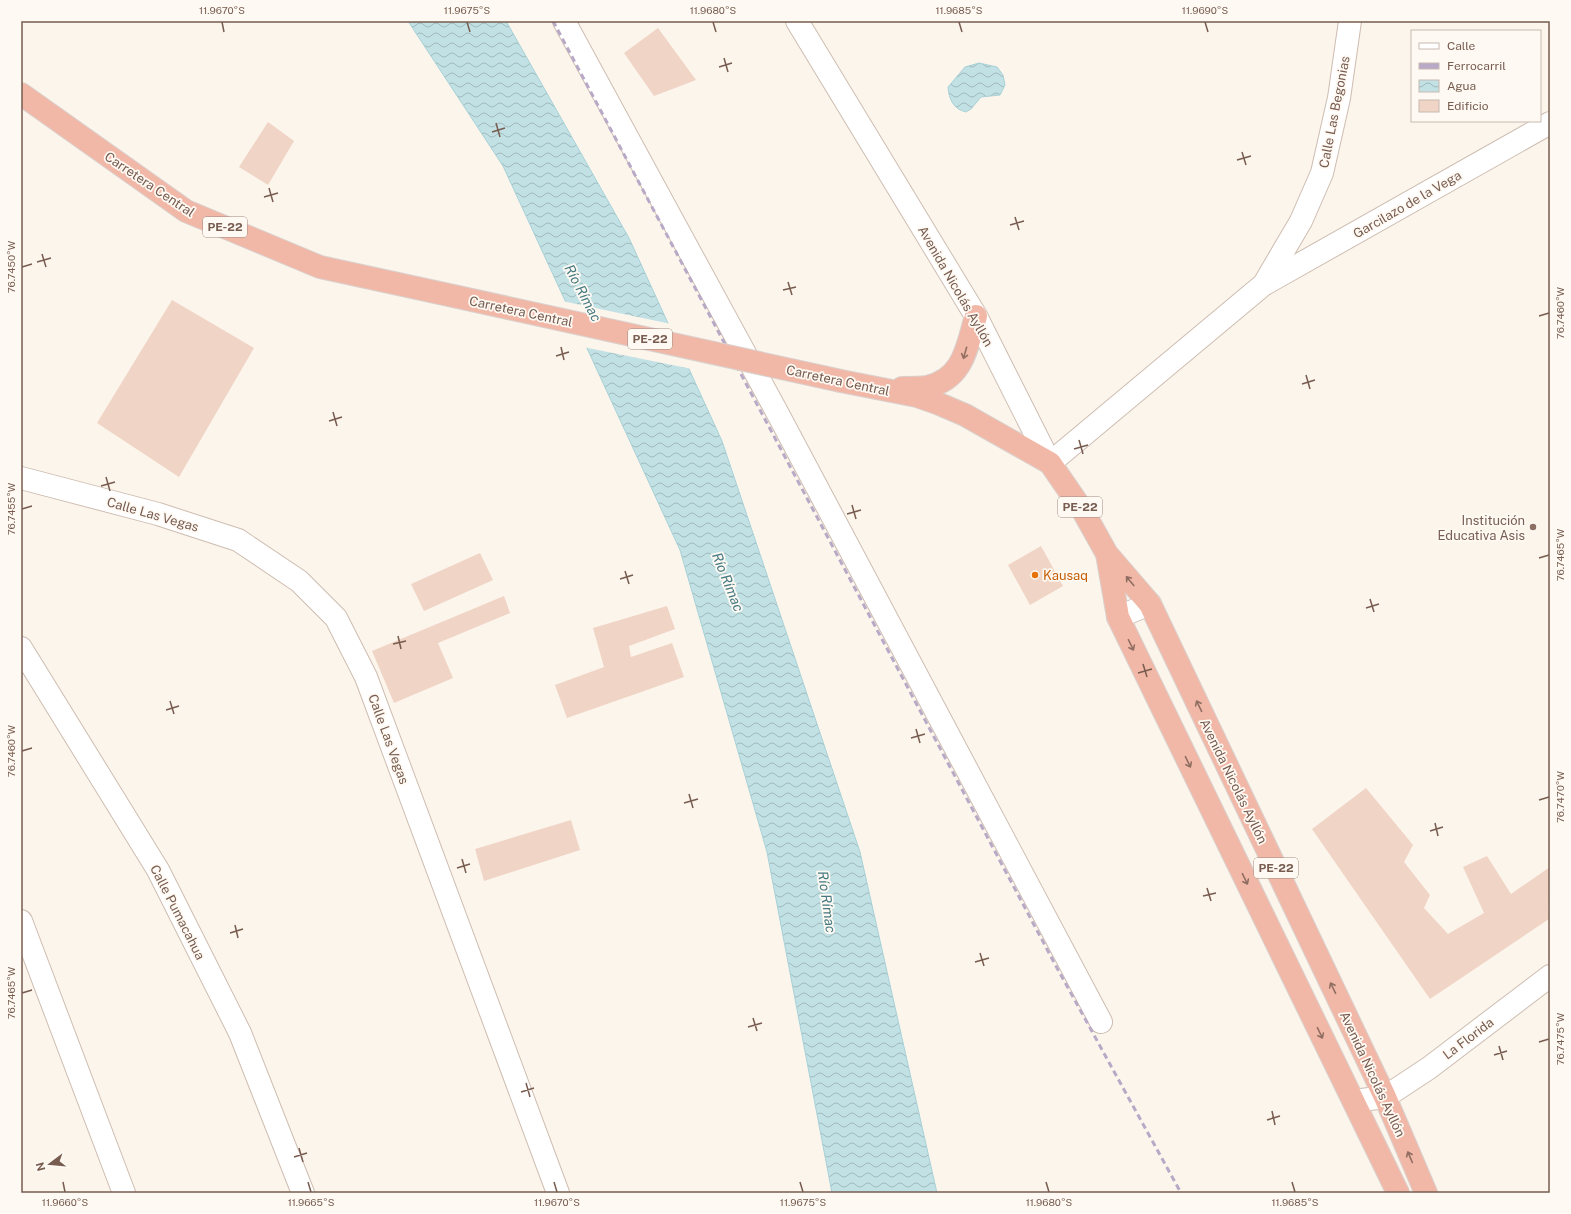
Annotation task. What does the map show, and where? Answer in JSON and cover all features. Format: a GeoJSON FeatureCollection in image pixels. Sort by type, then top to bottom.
{"type":"FeatureCollection","features":[{"type":"Feature","properties":{"kind":"highway","name":"Carretera Central"},"geometry":{"type":"LineString","coordinates":[[21,94],[186,211],[320,267],[841,381],[917,396],[965,415],[1050,463]]}},
{"type":"Feature","properties":{"kind":"highway"},"geometry":{"type":"LineString","coordinates":[[885,390],[928,386],[946,379],[962,363],[976,316]]}},
{"type":"Feature","properties":{"kind":"highway","name":"Avenida Nicolás Ayllón"},"geometry":{"type":"LineString","coordinates":[[1050,463],[1083,511],[1107,554],[1150,604],[1385,1097],[1426,1193]]}},
{"type":"Feature","properties":{"kind":"highway","name":"Avenida Nicolás Ayllón"},"geometry":{"type":"LineString","coordinates":[[1107,554],[1118,617],[1398,1193]]}},
{"type":"Feature","properties":{"kind":"street"},"geometry":{"type":"LineString","coordinates":[[564,21],[811,476],[1101,1022]]}},
{"type":"Feature","properties":{"kind":"street","name":"Avenida Nicolás Ayllón"},"geometry":{"type":"LineString","coordinates":[[797,21],[976,316],[1050,463]]}},
{"type":"Feature","properties":{"kind":"street","name":"Calle Las Begonias"},"geometry":{"type":"LineString","coordinates":[[1263,285],[1301,221],[1322,173],[1339,98],[1350,21]]}},
{"type":"Feature","properties":{"kind":"street","name":"Garcilazo de la Vega"},"geometry":{"type":"LineString","coordinates":[[1263,285],[1550,123]]}},
{"type":"Feature","properties":{"kind":"street"},"geometry":{"type":"LineString","coordinates":[[1050,463],[1263,285]]}},
{"type":"Feature","properties":{"kind":"street","name":"Calle Las Vegas"},"geometry":{"type":"LineString","coordinates":[[21,478],[158,514],[238,540],[299,581],[336,618],[366,677],[558,1193]]}},
{"type":"Feature","properties":{"kind":"street"},"geometry":{"type":"LineString","coordinates":[[1118,617],[1150,604]]}},
{"type":"Feature","properties":{"kind":"street","name":"Calle Pumacahua"},"geometry":{"type":"LineString","coordinates":[[21,648],[158,870],[240,1033],[303,1193]]}},
{"type":"Feature","properties":{"kind":"street"},"geometry":{"type":"LineString","coordinates":[[21,921],[124,1193]]}},
{"type":"Feature","properties":{"kind":"street","name":"La Florida"},"geometry":{"type":"LineString","coordinates":[[1385,1097],[1429,1068],[1550,976]]}},
{"type":"Feature","properties":{"kind":"street"},"geometry":{"type":"LineString","coordinates":[[1354,1101],[1385,1097]]}},
{"type":"Feature","properties":{"kind":"water","name":"Río Rímac"},"geometry":{"type":"Polygon","coordinates":[[[408,21],[506,21],[629,238],[722,441],[860,852],[937,1193],[832,1193],[767,852],[680,550],[503,166],[408,21]]]}},
{"type":"Feature","properties":{"kind":"water"},"geometry":{"type":"Polygon","coordinates":[[[979,63],[997,67],[1003,75],[1005,85],[1000,95],[981,97],[971,109],[966,112],[962,111],[952,103],[949,96],[948,87],[965,67],[979,63]]]}},
{"type":"Feature","properties":{"kind":"pier"},"geometry":{"type":"Polygon","coordinates":[[[562,301],[671,324],[692,369],[583,347],[562,301]]]}},
{"type":"Feature","properties":{"kind":"building"},"geometry":{"type":"Polygon","coordinates":[[[658,28],[696,80],[654,96],[624,53],[658,28]]]}},
{"type":"Feature","properties":{"kind":"building"},"geometry":{"type":"Polygon","coordinates":[[[268,122],[294,141],[268,185],[239,167],[268,122]]]}},
{"type":"Feature","properties":{"kind":"building"},"geometry":{"type":"Polygon","coordinates":[[[172,300],[254,348],[179,477],[97,423],[172,300]]]}},
{"type":"Feature","properties":{"kind":"building","name":"Kausaq"},"geometry":{"type":"Polygon","coordinates":[[[1041,546],[1063,586],[1030,605],[1008,565],[1041,546]]]}},
{"type":"Feature","properties":{"kind":"building"},"geometry":{"type":"Polygon","coordinates":[[[480,553],[493,580],[424,611],[411,584],[480,553]]]}},
{"type":"Feature","properties":{"kind":"building"},"geometry":{"type":"Polygon","coordinates":[[[504,596],[510,613],[438,643],[453,678],[394,703],[372,651],[504,596]]]}},
{"type":"Feature","properties":{"kind":"building"},"geometry":{"type":"Polygon","coordinates":[[[667,606],[675,629],[629,646],[631,657],[672,643],[684,677],[567,718],[555,685],[604,667],[593,628],[667,606]]]}},
{"type":"Feature","properties":{"kind":"building"},"geometry":{"type":"Polygon","coordinates":[[[1366,788],[1413,845],[1404,862],[1430,895],[1424,908],[1448,934],[1484,913],[1463,867],[1487,856],[1511,894],[1550,867],[1550,901],[1548,903],[1549,919],[1430,999],[1312,829],[1366,788]]]}},
{"type":"Feature","properties":{"kind":"building"},"geometry":{"type":"Polygon","coordinates":[[[571,820],[580,850],[484,881],[475,849],[571,820]]]}},
{"type":"Feature","properties":{"kind":"railway"},"geometry":{"type":"LineString","coordinates":[[553,21],[1057,968],[1181,1193]]}},
{"type":"Feature","properties":{"kind":"place","name":"Institución Educativa Asis"},"geometry":{"type":"Point","coordinates":[1533,527]}},
{"type":"Feature","properties":{"kind":"place","name":"Kausaq"},"geometry":{"type":"Point","coordinates":[1035,575]}}]}
